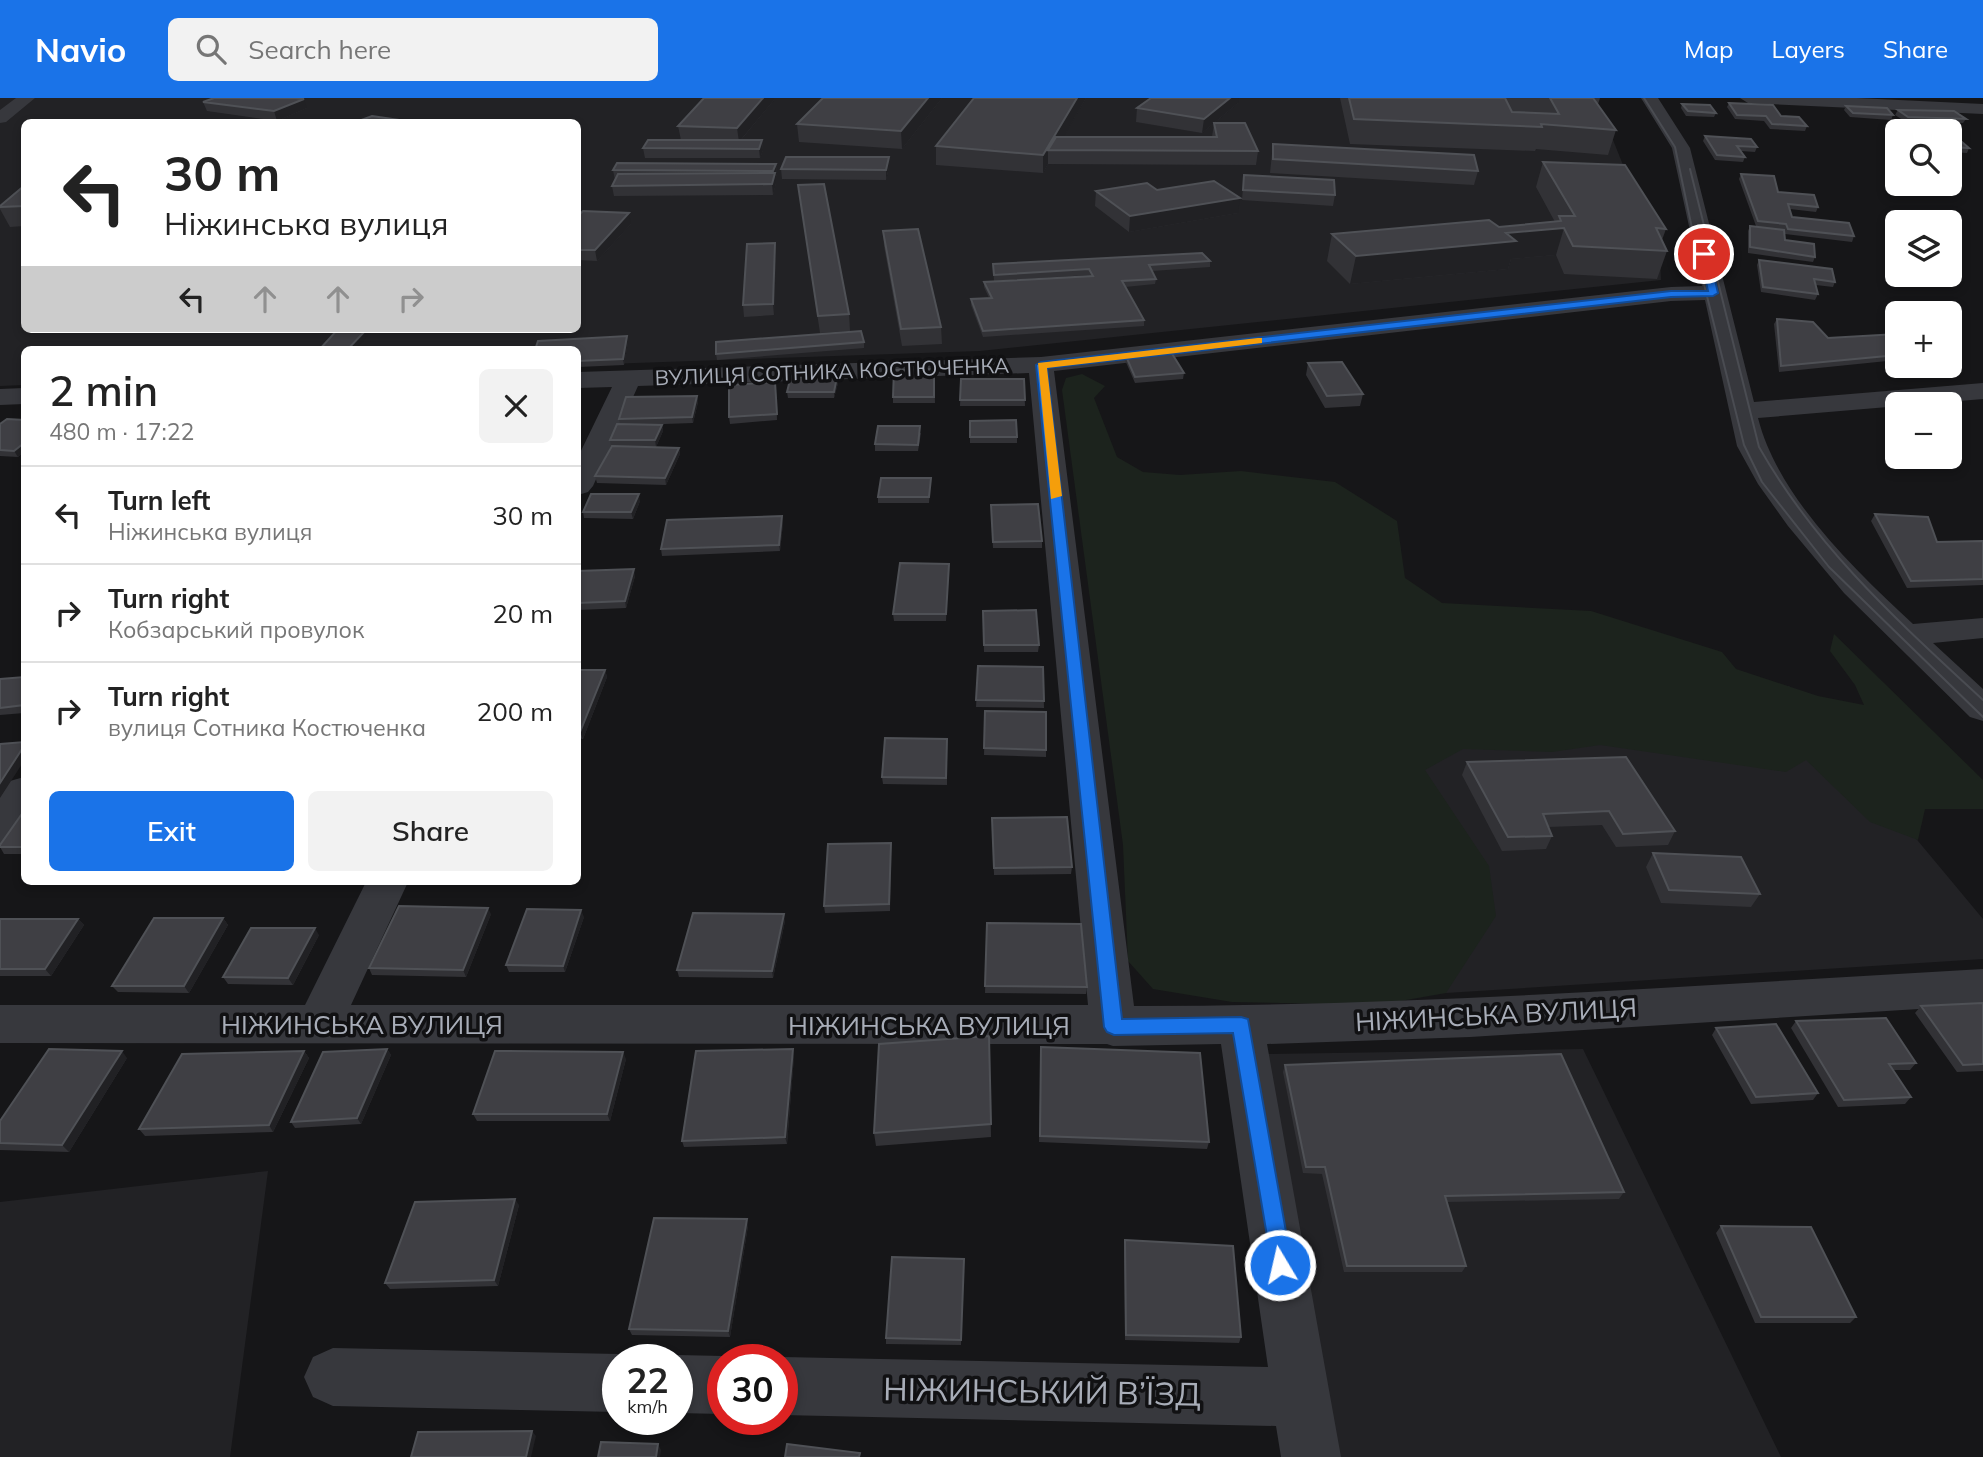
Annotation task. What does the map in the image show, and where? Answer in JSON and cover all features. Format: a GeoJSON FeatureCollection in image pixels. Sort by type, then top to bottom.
{"type":"FeatureCollection","features":[{"type":"Feature","properties":{"kind":"street"},"geometry":{"type":"LineString","coordinates":[[0,117],[27,98]]}},
{"type":"Feature","properties":{"kind":"street"},"geometry":{"type":"LineString","coordinates":[[1649,98],[1681,148],[1751,446],[1770,483],[1842,572],[1983,709]]}},
{"type":"Feature","properties":{"kind":"street"},"geometry":{"type":"LineString","coordinates":[[1748,98],[1983,109]]}},
{"type":"Feature","properties":{"kind":"street","name":"ВУЛИЦЯ СОТНИКА КОСТЮЧЕНКА"},"geometry":{"type":"LineString","coordinates":[[581,380],[1041,365],[1671,294],[1713,293]]}},
{"type":"Feature","properties":{"kind":"street"},"geometry":{"type":"LineString","coordinates":[[1041,365],[1114,1027]]}},
{"type":"Feature","properties":{"kind":"street"},"geometry":{"type":"LineString","coordinates":[[581,480],[629,379]]}},
{"type":"Feature","properties":{"kind":"street"},"geometry":{"type":"LineString","coordinates":[[1743,411],[1983,391]]}},
{"type":"Feature","properties":{"kind":"street"},"geometry":{"type":"LineString","coordinates":[[0,397],[21,396]]}},
{"type":"Feature","properties":{"kind":"street"},"geometry":{"type":"LineString","coordinates":[[1906,635],[1983,628]]}},
{"type":"Feature","properties":{"kind":"street"},"geometry":{"type":"LineString","coordinates":[[0,829],[21,796]]}},
{"type":"Feature","properties":{"kind":"street"},"geometry":{"type":"LineString","coordinates":[[318,1024],[386,885]]}},
{"type":"Feature","properties":{"kind":"street","name":"НІЖИНСЬКА ВУЛИЦЯ"},"geometry":{"type":"LineString","coordinates":[[0,1024],[1114,1027],[1241,1025],[1471,1018],[1983,987]]}},
{"type":"Feature","properties":{"kind":"street"},"geometry":{"type":"LineString","coordinates":[[1241,1025],[1311,1457]]}},
{"type":"Feature","properties":{"kind":"street"},"geometry":{"type":"LineString","coordinates":[[333,1377],[602,1383]]}},
{"type":"Feature","properties":{"kind":"street","name":"НІЖИНСЬКИЙ В’ЇЗД"},"geometry":{"type":"LineString","coordinates":[[798,1386],[1302,1398]]}},
{"type":"Feature","properties":{"kind":"shaded area"},"geometry":{"type":"Polygon","coordinates":[[[0,98],[1582,98],[1609,130],[1660,257],[1661,280],[980,351],[581,365],[581,346],[21,346],[21,385],[0,386],[0,98]]]}},
{"type":"Feature","properties":{"kind":"shaded area"},"geometry":{"type":"Polygon","coordinates":[[[1082,374],[1105,386],[1094,398],[1117,457],[1143,472],[1180,475],[1241,471],[1335,482],[1397,521],[1405,578],[1442,603],[1591,611],[1722,652],[1736,669],[1818,696],[1864,705],[1855,685],[1830,651],[1834,634],[1983,780],[1983,809],[1925,809],[1918,840],[1870,822],[1806,760],[1786,772],[1600,745],[1552,752],[1463,749],[1425,770],[1489,866],[1496,916],[1446,993],[1378,1005],[1232,1002],[1153,989],[1128,961],[1123,845],[1062,390],[1066,378],[1082,374]]]}},
{"type":"Feature","properties":{"kind":"shaded area"},"geometry":{"type":"Polygon","coordinates":[[[1789,686],[1983,919],[1983,959],[1446,993],[1328,709],[1789,686]]]}},
{"type":"Feature","properties":{"kind":"shaded area"},"geometry":{"type":"Polygon","coordinates":[[[1583,1049],[1781,1457],[1334,1457],[1265,1054],[1583,1049]]]}},
{"type":"Feature","properties":{"kind":"shaded area"},"geometry":{"type":"Polygon","coordinates":[[[268,1171],[230,1457],[0,1457],[0,1202],[268,1171]]]}},
{"type":"Feature","properties":{"kind":"building"},"geometry":{"type":"Polygon","coordinates":[[[214,98],[304,99],[274,111],[203,102],[214,98]]]}},
{"type":"Feature","properties":{"kind":"building"},"geometry":{"type":"Polygon","coordinates":[[[704,98],[763,98],[737,128],[678,126],[704,98]]]}},
{"type":"Feature","properties":{"kind":"building"},"geometry":{"type":"Polygon","coordinates":[[[823,98],[928,98],[901,131],[797,124],[823,98]]]}},
{"type":"Feature","properties":{"kind":"building"},"geometry":{"type":"Polygon","coordinates":[[[974,98],[1077,98],[1043,155],[936,146],[974,98]]]}},
{"type":"Feature","properties":{"kind":"building"},"geometry":{"type":"Polygon","coordinates":[[[1151,98],[1230,98],[1204,119],[1137,108],[1151,98]]]}},
{"type":"Feature","properties":{"kind":"building"},"geometry":{"type":"Polygon","coordinates":[[[1349,98],[1505,98],[1512,112],[1559,114],[1550,98],[1593,98],[1616,130],[1541,124],[1542,127],[1354,119],[1349,98]]]}},
{"type":"Feature","properties":{"kind":"building"},"geometry":{"type":"Polygon","coordinates":[[[1729,103],[1773,105],[1781,116],[1799,117],[1807,126],[1772,124],[1766,116],[1737,115],[1729,103]]]}},
{"type":"Feature","properties":{"kind":"building"},"geometry":{"type":"Polygon","coordinates":[[[1682,104],[1710,105],[1716,113],[1688,111],[1682,104]]]}},
{"type":"Feature","properties":{"kind":"building"},"geometry":{"type":"Polygon","coordinates":[[[1846,106],[1887,108],[1893,115],[1853,113],[1846,106]]]}},
{"type":"Feature","properties":{"kind":"building"},"geometry":{"type":"Polygon","coordinates":[[[1898,110],[1954,111],[1966,119],[1908,117],[1898,110]]]}},
{"type":"Feature","properties":{"kind":"building"},"geometry":{"type":"Polygon","coordinates":[[[372,116],[392,119],[364,119],[372,116]]]}},
{"type":"Feature","properties":{"kind":"building"},"geometry":{"type":"Polygon","coordinates":[[[1214,123],[1245,123],[1258,151],[1048,150],[1056,137],[1217,137],[1214,123]]]}},
{"type":"Feature","properties":{"kind":"building"},"geometry":{"type":"Polygon","coordinates":[[[1705,136],[1751,139],[1757,147],[1737,146],[1745,157],[1717,155],[1705,136]]]}},
{"type":"Feature","properties":{"kind":"building"},"geometry":{"type":"Polygon","coordinates":[[[648,140],[762,140],[759,149],[643,148],[648,140]]]}},
{"type":"Feature","properties":{"kind":"building"},"geometry":{"type":"Polygon","coordinates":[[[1273,144],[1474,155],[1478,171],[1273,159],[1273,144]]]}},
{"type":"Feature","properties":{"kind":"building"},"geometry":{"type":"Polygon","coordinates":[[[786,157],[889,157],[886,170],[781,169],[786,157]]]}},
{"type":"Feature","properties":{"kind":"building"},"geometry":{"type":"Polygon","coordinates":[[[1543,162],[1625,165],[1666,229],[1656,228],[1667,251],[1573,246],[1564,228],[1506,233],[1516,241],[1356,256],[1332,234],[1489,220],[1499,227],[1561,221],[1559,216],[1575,216],[1543,162]]]}},
{"type":"Feature","properties":{"kind":"building"},"geometry":{"type":"Polygon","coordinates":[[[617,163],[776,164],[773,171],[613,170],[617,163]]]}},
{"type":"Feature","properties":{"kind":"building"},"geometry":{"type":"Polygon","coordinates":[[[775,173],[772,184],[612,186],[618,174],[775,173]]]}},
{"type":"Feature","properties":{"kind":"building"},"geometry":{"type":"Polygon","coordinates":[[[1741,174],[1774,176],[1778,192],[1814,195],[1818,207],[1788,204],[1792,217],[1849,223],[1854,236],[1788,229],[1786,224],[1758,221],[1741,174]]]}},
{"type":"Feature","properties":{"kind":"building"},"geometry":{"type":"Polygon","coordinates":[[[1244,175],[1334,180],[1335,195],[1243,190],[1244,175]]]}},
{"type":"Feature","properties":{"kind":"building"},"geometry":{"type":"Polygon","coordinates":[[[1214,181],[1240,198],[1130,216],[1096,191],[1147,183],[1157,190],[1214,181]]]}},
{"type":"Feature","properties":{"kind":"building"},"geometry":{"type":"Polygon","coordinates":[[[824,184],[849,314],[818,316],[798,185],[824,184]]]}},
{"type":"Feature","properties":{"kind":"building"},"geometry":{"type":"Polygon","coordinates":[[[21,188],[21,206],[0,206],[21,188]]]}},
{"type":"Feature","properties":{"kind":"building"},"geometry":{"type":"Polygon","coordinates":[[[581,213],[629,213],[595,250],[581,250],[581,213]]]}},
{"type":"Feature","properties":{"kind":"building"},"geometry":{"type":"Polygon","coordinates":[[[1750,226],[1784,230],[1785,240],[1814,244],[1815,257],[1750,247],[1750,226]]]}},
{"type":"Feature","properties":{"kind":"building"},"geometry":{"type":"Polygon","coordinates":[[[918,229],[941,327],[901,329],[883,231],[918,229]]]}},
{"type":"Feature","properties":{"kind":"building"},"geometry":{"type":"Polygon","coordinates":[[[775,243],[773,304],[743,305],[747,244],[775,243]]]}},
{"type":"Feature","properties":{"kind":"building"},"geometry":{"type":"Polygon","coordinates":[[[1202,253],[1210,261],[1149,265],[1156,279],[1122,281],[1144,320],[983,331],[971,299],[992,298],[984,282],[1093,276],[1089,269],[994,275],[993,264],[1202,253]]]}},
{"type":"Feature","properties":{"kind":"building"},"geometry":{"type":"Polygon","coordinates":[[[1759,260],[1832,269],[1835,282],[1814,279],[1818,294],[1763,287],[1759,260]]]}},
{"type":"Feature","properties":{"kind":"building"},"geometry":{"type":"Polygon","coordinates":[[[1777,319],[1813,322],[1828,338],[1885,335],[1885,356],[1781,366],[1777,319]]]}},
{"type":"Feature","properties":{"kind":"building"},"geometry":{"type":"Polygon","coordinates":[[[861,331],[864,342],[716,354],[716,342],[861,331]]]}},
{"type":"Feature","properties":{"kind":"building"},"geometry":{"type":"Polygon","coordinates":[[[334,333],[363,333],[351,346],[323,346],[334,333]]]}},
{"type":"Feature","properties":{"kind":"building"},"geometry":{"type":"Polygon","coordinates":[[[627,336],[623,359],[581,361],[581,346],[536,346],[538,341],[627,336]]]}},
{"type":"Feature","properties":{"kind":"building"},"geometry":{"type":"Polygon","coordinates":[[[1171,352],[1184,373],[1135,377],[1125,354],[1171,352]]]}},
{"type":"Feature","properties":{"kind":"building"},"geometry":{"type":"Polygon","coordinates":[[[1342,362],[1363,394],[1327,396],[1308,363],[1342,362]]]}},
{"type":"Feature","properties":{"kind":"building"},"geometry":{"type":"Polygon","coordinates":[[[934,369],[934,397],[893,397],[894,370],[934,369]]]}},
{"type":"Feature","properties":{"kind":"building"},"geometry":{"type":"Polygon","coordinates":[[[791,376],[837,377],[834,392],[787,392],[791,376]]]}},
{"type":"Feature","properties":{"kind":"building"},"geometry":{"type":"Polygon","coordinates":[[[961,379],[1024,379],[1025,400],[960,400],[961,379]]]}},
{"type":"Feature","properties":{"kind":"building"},"geometry":{"type":"Polygon","coordinates":[[[775,382],[777,414],[729,417],[729,385],[775,382]]]}},
{"type":"Feature","properties":{"kind":"building"},"geometry":{"type":"Polygon","coordinates":[[[697,396],[692,417],[619,419],[626,397],[697,396]]]}},
{"type":"Feature","properties":{"kind":"building"},"geometry":{"type":"Polygon","coordinates":[[[7,419],[21,420],[21,445],[14,451],[0,450],[0,424],[7,419]]]}},
{"type":"Feature","properties":{"kind":"building"},"geometry":{"type":"Polygon","coordinates":[[[1016,420],[1017,437],[970,437],[970,421],[1016,420]]]}},
{"type":"Feature","properties":{"kind":"building"},"geometry":{"type":"Polygon","coordinates":[[[617,424],[662,425],[655,440],[610,440],[617,424]]]}},
{"type":"Feature","properties":{"kind":"building"},"geometry":{"type":"Polygon","coordinates":[[[878,426],[920,426],[918,445],[875,444],[878,426]]]}},
{"type":"Feature","properties":{"kind":"building"},"geometry":{"type":"Polygon","coordinates":[[[612,446],[679,448],[665,478],[595,476],[612,446]]]}},
{"type":"Feature","properties":{"kind":"building"},"geometry":{"type":"Polygon","coordinates":[[[881,478],[931,478],[929,497],[878,497],[881,478]]]}},
{"type":"Feature","properties":{"kind":"building"},"geometry":{"type":"Polygon","coordinates":[[[591,494],[639,494],[631,512],[583,512],[591,494]]]}},
{"type":"Feature","properties":{"kind":"building"},"geometry":{"type":"Polygon","coordinates":[[[1038,504],[1042,541],[993,542],[991,505],[1038,504]]]}},
{"type":"Feature","properties":{"kind":"building"},"geometry":{"type":"Polygon","coordinates":[[[1875,514],[1928,517],[1937,542],[1983,541],[1983,579],[1911,581],[1875,514]]]}},
{"type":"Feature","properties":{"kind":"building"},"geometry":{"type":"Polygon","coordinates":[[[782,516],[779,545],[661,549],[667,520],[782,516]]]}},
{"type":"Feature","properties":{"kind":"building"},"geometry":{"type":"Polygon","coordinates":[[[900,563],[949,564],[946,614],[893,614],[900,563]]]}},
{"type":"Feature","properties":{"kind":"building"},"geometry":{"type":"Polygon","coordinates":[[[634,569],[625,601],[581,603],[581,571],[634,569]]]}},
{"type":"Feature","properties":{"kind":"building"},"geometry":{"type":"Polygon","coordinates":[[[1036,610],[1039,645],[984,645],[983,611],[1036,610]]]}},
{"type":"Feature","properties":{"kind":"building"},"geometry":{"type":"Polygon","coordinates":[[[978,666],[1043,667],[1044,701],[976,700],[978,666]]]}},
{"type":"Feature","properties":{"kind":"building"},"geometry":{"type":"Polygon","coordinates":[[[581,670],[605,670],[581,730],[581,670]]]}},
{"type":"Feature","properties":{"kind":"building"},"geometry":{"type":"Polygon","coordinates":[[[21,677],[21,705],[0,708],[0,679],[21,677]]]}},
{"type":"Feature","properties":{"kind":"building"},"geometry":{"type":"Polygon","coordinates":[[[985,711],[1046,712],[1046,750],[984,748],[985,711]]]}},
{"type":"Feature","properties":{"kind":"building"},"geometry":{"type":"Polygon","coordinates":[[[885,738],[947,739],[946,778],[882,777],[885,738]]]}},
{"type":"Feature","properties":{"kind":"building"},"geometry":{"type":"Polygon","coordinates":[[[21,742],[21,751],[0,783],[0,744],[21,742]]]}},
{"type":"Feature","properties":{"kind":"building"},"geometry":{"type":"Polygon","coordinates":[[[1626,757],[1675,831],[1623,834],[1609,811],[1543,814],[1552,836],[1508,837],[1467,762],[1626,757]]]}},
{"type":"Feature","properties":{"kind":"building"},"geometry":{"type":"Polygon","coordinates":[[[21,815],[21,847],[0,845],[21,815]]]}},
{"type":"Feature","properties":{"kind":"building"},"geometry":{"type":"Polygon","coordinates":[[[1067,817],[1072,867],[994,868],[992,818],[1067,817]]]}},
{"type":"Feature","properties":{"kind":"building"},"geometry":{"type":"Polygon","coordinates":[[[891,843],[889,904],[824,906],[828,844],[891,843]]]}},
{"type":"Feature","properties":{"kind":"building"},"geometry":{"type":"Polygon","coordinates":[[[1653,853],[1741,857],[1760,894],[1669,890],[1653,853]]]}},
{"type":"Feature","properties":{"kind":"building"},"geometry":{"type":"Polygon","coordinates":[[[399,906],[488,908],[463,970],[369,968],[399,906]]]}},
{"type":"Feature","properties":{"kind":"building"},"geometry":{"type":"Polygon","coordinates":[[[527,909],[581,910],[563,966],[506,965],[527,909]]]}},
{"type":"Feature","properties":{"kind":"building"},"geometry":{"type":"Polygon","coordinates":[[[693,913],[784,914],[772,971],[677,970],[693,913]]]}},
{"type":"Feature","properties":{"kind":"building"},"geometry":{"type":"Polygon","coordinates":[[[154,918],[223,918],[184,986],[112,986],[154,918]]]}},
{"type":"Feature","properties":{"kind":"building"},"geometry":{"type":"Polygon","coordinates":[[[0,919],[78,919],[45,969],[0,969],[0,919]]]}},
{"type":"Feature","properties":{"kind":"building"},"geometry":{"type":"Polygon","coordinates":[[[987,923],[1081,924],[1087,987],[985,986],[987,923]]]}},
{"type":"Feature","properties":{"kind":"building"},"geometry":{"type":"Polygon","coordinates":[[[251,928],[315,928],[288,978],[223,977],[251,928]]]}},
{"type":"Feature","properties":{"kind":"building"},"geometry":{"type":"Polygon","coordinates":[[[1983,1003],[1983,1064],[1963,1065],[1921,1006],[1983,1003]]]}},
{"type":"Feature","properties":{"kind":"building"},"geometry":{"type":"Polygon","coordinates":[[[1886,1018],[1916,1063],[1889,1064],[1911,1097],[1844,1100],[1796,1021],[1886,1018]]]}},
{"type":"Feature","properties":{"kind":"building"},"geometry":{"type":"Polygon","coordinates":[[[1776,1024],[1818,1093],[1756,1097],[1716,1028],[1776,1024]]]}},
{"type":"Feature","properties":{"kind":"building"},"geometry":{"type":"Polygon","coordinates":[[[989,1036],[991,1124],[874,1133],[879,1044],[989,1036]]]}},
{"type":"Feature","properties":{"kind":"building"},"geometry":{"type":"Polygon","coordinates":[[[1041,1047],[1200,1053],[1209,1142],[1040,1136],[1041,1047]]]}},
{"type":"Feature","properties":{"kind":"building"},"geometry":{"type":"Polygon","coordinates":[[[49,1049],[122,1051],[62,1145],[0,1143],[0,1121],[49,1049]]]}},
{"type":"Feature","properties":{"kind":"building"},"geometry":{"type":"Polygon","coordinates":[[[387,1049],[357,1118],[291,1122],[323,1052],[387,1049]]]}},
{"type":"Feature","properties":{"kind":"building"},"geometry":{"type":"Polygon","coordinates":[[[793,1049],[785,1137],[682,1141],[696,1051],[793,1049]]]}},
{"type":"Feature","properties":{"kind":"building"},"geometry":{"type":"Polygon","coordinates":[[[304,1051],[269,1125],[139,1129],[182,1054],[304,1051]]]}},
{"type":"Feature","properties":{"kind":"building"},"geometry":{"type":"Polygon","coordinates":[[[495,1051],[623,1052],[607,1114],[473,1114],[495,1051]]]}},
{"type":"Feature","properties":{"kind":"building"},"geometry":{"type":"Polygon","coordinates":[[[1561,1054],[1624,1192],[1445,1196],[1466,1266],[1347,1266],[1325,1167],[1306,1167],[1285,1065],[1561,1054]]]}},
{"type":"Feature","properties":{"kind":"building"},"geometry":{"type":"Polygon","coordinates":[[[515,1199],[494,1280],[385,1283],[415,1202],[515,1199]]]}},
{"type":"Feature","properties":{"kind":"building"},"geometry":{"type":"Polygon","coordinates":[[[654,1218],[747,1219],[728,1331],[629,1329],[654,1218]]]}},
{"type":"Feature","properties":{"kind":"building"},"geometry":{"type":"Polygon","coordinates":[[[1721,1226],[1811,1227],[1856,1317],[1761,1317],[1721,1226]]]}},
{"type":"Feature","properties":{"kind":"building"},"geometry":{"type":"Polygon","coordinates":[[[1125,1240],[1233,1246],[1241,1337],[1126,1335],[1125,1240]]]}},
{"type":"Feature","properties":{"kind":"building"},"geometry":{"type":"Polygon","coordinates":[[[892,1257],[964,1259],[961,1340],[886,1338],[892,1257]]]}},
{"type":"Feature","properties":{"kind":"building"},"geometry":{"type":"Polygon","coordinates":[[[532,1431],[526,1457],[411,1457],[418,1432],[532,1431]]]}},
{"type":"Feature","properties":{"kind":"building"},"geometry":{"type":"Polygon","coordinates":[[[601,1442],[658,1444],[656,1457],[598,1457],[601,1442]]]}},
{"type":"Feature","properties":{"kind":"building"},"geometry":{"type":"Polygon","coordinates":[[[787,1444],[860,1453],[859,1457],[785,1457],[787,1444]]]}},
{"type":"Feature","properties":{"kind":"tram line"},"geometry":{"type":"LineString","coordinates":[[1644,98],[1675,147],[1702,276],[1744,445],[1762,482],[1829,567],[1983,717]]}},
{"type":"Feature","properties":{"kind":"tram line"},"geometry":{"type":"LineString","coordinates":[[1690,169],[1759,447],[1782,484],[1833,551],[1890,612],[1983,700]]}},
{"type":"Feature","properties":{"kind":"slow traffic"},"geometry":{"type":"LineString","coordinates":[[1056,496],[1041,365],[1258,341]]}},
{"type":"Feature","properties":{"kind":"route"},"geometry":{"type":"LineString","coordinates":[[1280,1265],[1241,1025],[1114,1027],[1041,365],[1671,294],[1713,293],[1704,254]]}}]}
